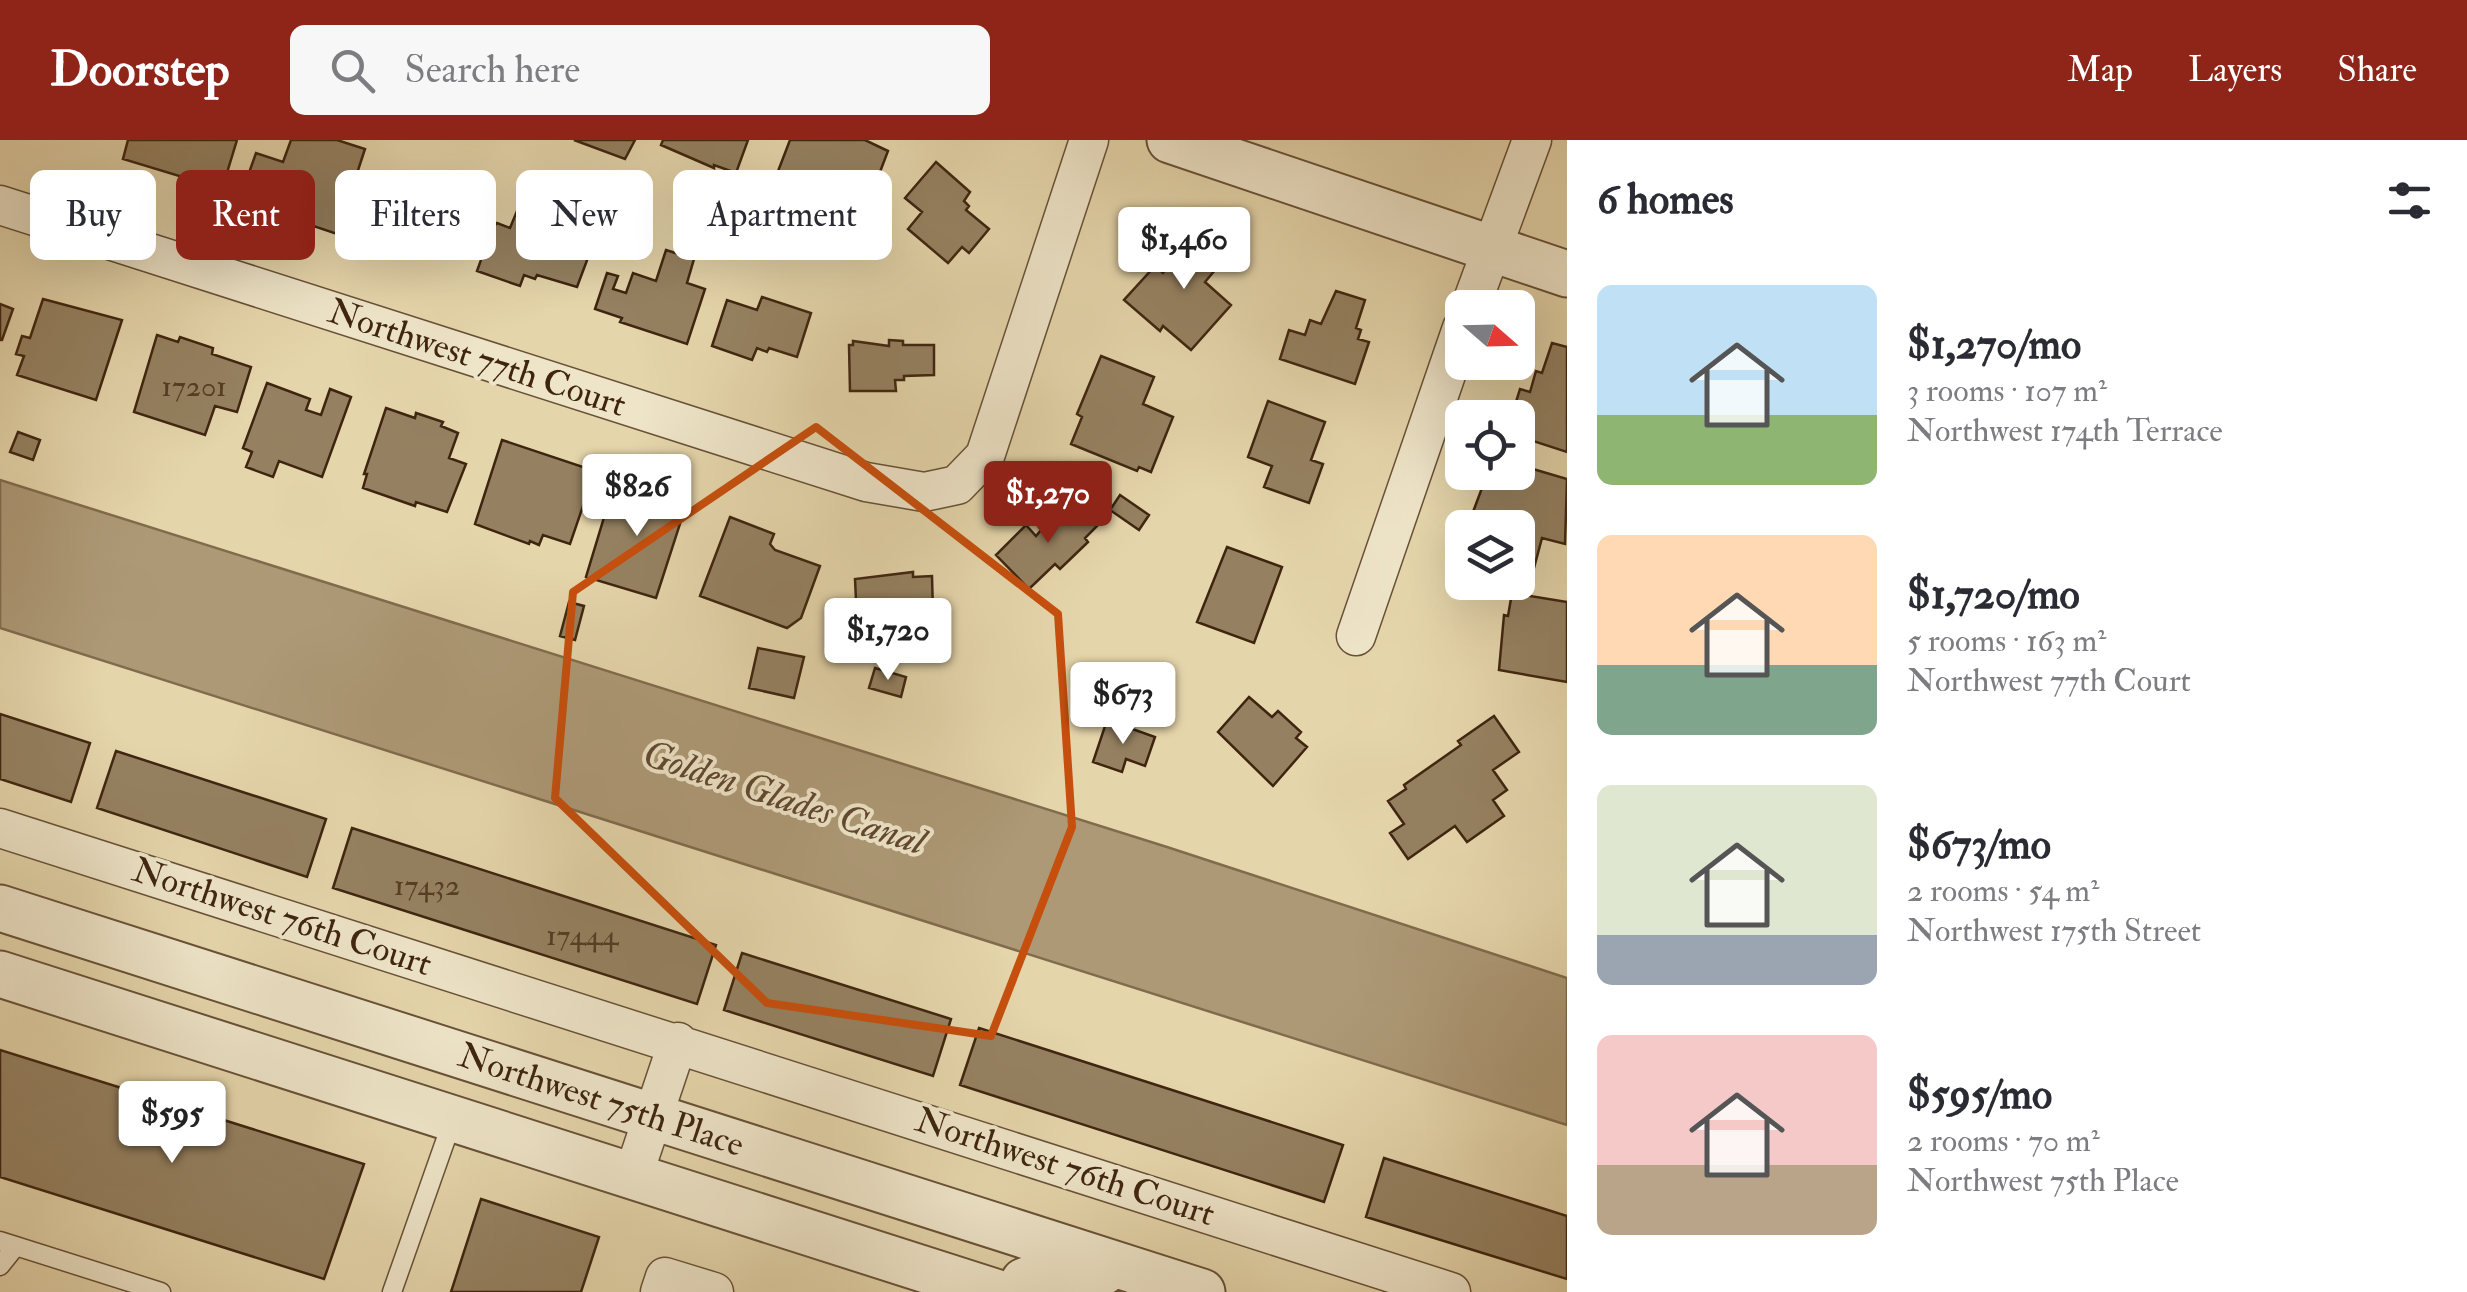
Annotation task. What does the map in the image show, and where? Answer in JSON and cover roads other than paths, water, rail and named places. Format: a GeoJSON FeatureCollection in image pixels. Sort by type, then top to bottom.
{"type":"FeatureCollection","features":[{"type":"Feature","properties":{"kind":"street","name":"Northwest 77th Court"},"geometry":{"type":"LineString","coordinates":[[0,205],[866,482],[924,492],[957,485],[985,456],[1089,140]]}},
{"type":"Feature","properties":{"kind":"street"},"geometry":{"type":"LineString","coordinates":[[1170,140],[1567,274]]}},
{"type":"Feature","properties":{"kind":"street"},"geometry":{"type":"LineString","coordinates":[[1476,290],[1532,140]]}},
{"type":"Feature","properties":{"kind":"street"},"geometry":{"type":"LineString","coordinates":[[1356,636],[1445,377]]}},
{"type":"Feature","properties":{"kind":"street","name":"Northwest 76th Court"},"geometry":{"type":"LineString","coordinates":[[0,828],[1451,1292]]}},
{"type":"Feature","properties":{"kind":"street","name":"Northwest 75th Place"},"geometry":{"type":"LineString","coordinates":[[0,908],[1202,1292]]}},
{"type":"Feature","properties":{"kind":"street","name":"Northwest 75th Place"},"geometry":{"type":"LineString","coordinates":[[0,974],[995,1292]]}},
{"type":"Feature","properties":{"kind":"street"},"geometry":{"type":"LineString","coordinates":[[634,1176],[678,1042]]}},
{"type":"Feature","properties":{"kind":"street"},"geometry":{"type":"LineString","coordinates":[[1017,1292],[1024,1281],[1042,1274],[1135,1270]]}},
{"type":"Feature","properties":{"kind":"street"},"geometry":{"type":"LineString","coordinates":[[663,1285],[714,1292]]}},
{"type":"Feature","properties":{"kind":"lane","name":"Northwest 75th Place"},"geometry":{"type":"LineString","coordinates":[[392,1292],[453,1119]]}},
{"type":"Feature","properties":{"kind":"lane"},"geometry":{"type":"LineString","coordinates":[[0,1266],[8,1243],[160,1292]]}},
{"type":"Feature","properties":{"kind":"lane"},"geometry":{"type":"LineString","coordinates":[[96,1292],[108,1275]]}},
{"type":"Feature","properties":{"kind":"water","name":"Golden Glades Canal"},"geometry":{"type":"Polygon","coordinates":[[[0,480],[1167,847],[1567,978],[1567,1125],[0,628],[0,480]]]}}]}
